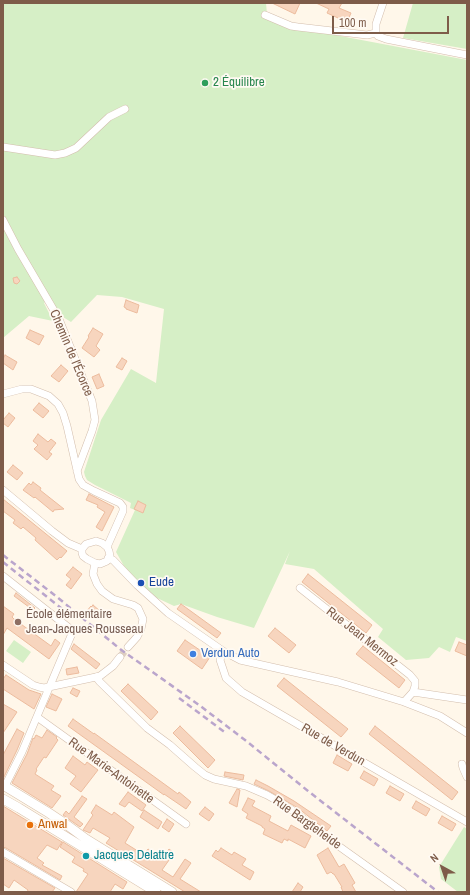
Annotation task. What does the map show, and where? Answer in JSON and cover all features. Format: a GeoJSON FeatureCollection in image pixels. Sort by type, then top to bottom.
{"type":"FeatureCollection","features":[{"type":"Feature","properties":{"kind":"main road"},"geometry":{"type":"LineString","coordinates":[[3,785],[49,813],[86,839],[172,892]]}},
{"type":"Feature","properties":{"kind":"main road"},"geometry":{"type":"LineString","coordinates":[[3,799],[156,892]]}},
{"type":"Feature","properties":{"kind":"street"},"geometry":{"type":"LineString","coordinates":[[376,33],[376,24],[382,3]]}},
{"type":"Feature","properties":{"kind":"street"},"geometry":{"type":"LineString","coordinates":[[265,15],[291,26],[367,35],[376,33]]}},
{"type":"Feature","properties":{"kind":"street"},"geometry":{"type":"LineString","coordinates":[[376,33],[382,38],[386,39],[467,55]]}},
{"type":"Feature","properties":{"kind":"street"},"geometry":{"type":"LineString","coordinates":[[3,147],[55,155],[65,153],[76,148],[109,117],[125,109]]}},
{"type":"Feature","properties":{"kind":"street","name":"Chemin de l'Écorce"},"geometry":{"type":"LineString","coordinates":[[3,220],[18,249],[59,318],[92,401],[95,420],[77,471]]}},
{"type":"Feature","properties":{"kind":"street"},"geometry":{"type":"LineString","coordinates":[[3,394],[22,389],[31,389],[40,391],[49,396],[58,404],[63,413],[79,479],[83,485],[120,503],[122,507],[123,511],[107,547]]}},
{"type":"Feature","properties":{"kind":"street"},"geometry":{"type":"LineString","coordinates":[[3,490],[68,543],[82,549]]}},
{"type":"Feature","properties":{"kind":"street"},"geometry":{"type":"LineString","coordinates":[[96,541],[107,547],[110,556],[106,561],[100,564],[94,563],[87,559],[82,553],[82,549],[86,544],[96,541]]}},
{"type":"Feature","properties":{"kind":"street"},"geometry":{"type":"LineString","coordinates":[[108,558],[113,560],[137,586],[155,602],[223,651],[240,660],[338,682],[404,702],[440,716],[467,733]]}},
{"type":"Feature","properties":{"kind":"street"},"geometry":{"type":"LineString","coordinates":[[94,563],[93,574],[102,591],[113,598],[138,608],[143,619],[141,629],[137,637],[128,647]]}},
{"type":"Feature","properties":{"kind":"street"},"geometry":{"type":"LineString","coordinates":[[3,576],[73,631],[22,752],[7,782],[3,785]]}},
{"type":"Feature","properties":{"kind":"street","name":"Rue Jean Mermoz"},"geometry":{"type":"LineString","coordinates":[[300,588],[410,675],[415,686],[413,692]]}},
{"type":"Feature","properties":{"kind":"street","name":"Rue de Verdun"},"geometry":{"type":"LineString","coordinates":[[223,651],[220,660],[226,678],[242,692],[467,822]]}},
{"type":"Feature","properties":{"kind":"street"},"geometry":{"type":"LineString","coordinates":[[3,665],[39,688],[96,677],[104,674],[120,658]]}},
{"type":"Feature","properties":{"kind":"street","name":"Rue Bargteheide"},"geometry":{"type":"LineString","coordinates":[[96,677],[101,684],[147,728],[206,775],[214,779],[246,786],[281,803],[403,892]]}},
{"type":"Feature","properties":{"kind":"street"},"geometry":{"type":"LineString","coordinates":[[404,702],[413,692],[467,700]]}},
{"type":"Feature","properties":{"kind":"street","name":"Rue Marie-Antoinette"},"geometry":{"type":"LineString","coordinates":[[37,718],[186,824]]}},
{"type":"Feature","properties":{"kind":"street"},"geometry":{"type":"LineString","coordinates":[[462,764],[467,777]]}},
{"type":"Feature","properties":{"kind":"street"},"geometry":{"type":"LineString","coordinates":[[3,852],[70,892]]}},
{"type":"Feature","properties":{"kind":"green space"},"geometry":{"type":"Polygon","coordinates":[[[3,3],[266,3],[267,14],[314,31],[467,60],[467,641],[456,637],[450,652],[439,647],[429,658],[406,660],[378,637],[383,629],[314,569],[285,564],[290,551],[254,628],[181,604],[174,606],[155,597],[134,578],[124,566],[116,552],[135,510],[130,508],[131,503],[87,480],[84,472],[101,420],[131,369],[156,383],[164,309],[122,297],[97,295],[71,322],[63,317],[48,299],[44,303],[53,321],[29,316],[3,338],[3,3]]]}},
{"type":"Feature","properties":{"kind":"green space"},"geometry":{"type":"Polygon","coordinates":[[[413,3],[467,3],[467,49],[403,38],[413,3]]]}},
{"type":"Feature","properties":{"kind":"green space"},"geometry":{"type":"Polygon","coordinates":[[[14,640],[31,652],[23,663],[6,651],[14,640]]]}},
{"type":"Feature","properties":{"kind":"green space"},"geometry":{"type":"Polygon","coordinates":[[[464,827],[467,829],[467,892],[458,892],[441,879],[439,867],[464,827]]]}},
{"type":"Feature","properties":{"kind":"building"},"geometry":{"type":"Polygon","coordinates":[[[272,3],[300,3],[295,14],[272,3]]]}},
{"type":"Feature","properties":{"kind":"building"},"geometry":{"type":"Polygon","coordinates":[[[316,3],[342,3],[339,8],[351,13],[347,22],[327,13],[329,9],[316,3]]]}},
{"type":"Feature","properties":{"kind":"building"},"geometry":{"type":"Polygon","coordinates":[[[17,277],[20,281],[17,284],[14,283],[13,278],[17,277]]]}},
{"type":"Feature","properties":{"kind":"building"},"geometry":{"type":"Polygon","coordinates":[[[126,300],[139,305],[137,313],[124,307],[126,300]]]}},
{"type":"Feature","properties":{"kind":"building"},"geometry":{"type":"Polygon","coordinates":[[[93,328],[103,334],[96,346],[100,350],[94,357],[82,348],[93,328]]]}},
{"type":"Feature","properties":{"kind":"building"},"geometry":{"type":"Polygon","coordinates":[[[30,330],[44,336],[39,345],[26,338],[30,330]]]}},
{"type":"Feature","properties":{"kind":"building"},"geometry":{"type":"Polygon","coordinates":[[[5,355],[17,362],[13,370],[3,363],[5,355]]]}},
{"type":"Feature","properties":{"kind":"building"},"geometry":{"type":"Polygon","coordinates":[[[122,358],[127,361],[122,370],[116,367],[122,358]]]}},
{"type":"Feature","properties":{"kind":"building"},"geometry":{"type":"Polygon","coordinates":[[[61,365],[68,371],[59,382],[51,376],[61,365]]]}},
{"type":"Feature","properties":{"kind":"building"},"geometry":{"type":"Polygon","coordinates":[[[99,374],[104,386],[97,389],[92,377],[99,374]]]}},
{"type":"Feature","properties":{"kind":"building"},"geometry":{"type":"Polygon","coordinates":[[[39,403],[49,411],[43,418],[33,410],[39,403]]]}},
{"type":"Feature","properties":{"kind":"building"},"geometry":{"type":"Polygon","coordinates":[[[9,413],[15,418],[8,427],[3,423],[3,420],[9,413]]]}},
{"type":"Feature","properties":{"kind":"building"},"geometry":{"type":"Polygon","coordinates":[[[38,434],[48,442],[51,439],[56,443],[49,452],[52,454],[47,460],[34,449],[38,445],[33,441],[38,434]]]}},
{"type":"Feature","properties":{"kind":"building"},"geometry":{"type":"Polygon","coordinates":[[[13,465],[23,473],[17,480],[7,472],[13,465]]]}},
{"type":"Feature","properties":{"kind":"building"},"geometry":{"type":"Polygon","coordinates":[[[33,482],[41,488],[40,490],[64,509],[54,510],[53,512],[35,497],[34,498],[23,490],[29,483],[31,485],[33,482]]]}},
{"type":"Feature","properties":{"kind":"building"},"geometry":{"type":"Polygon","coordinates":[[[89,494],[114,507],[102,531],[96,527],[105,512],[97,507],[98,505],[86,500],[89,494]]]}},
{"type":"Feature","properties":{"kind":"building"},"geometry":{"type":"Polygon","coordinates":[[[3,499],[67,551],[61,558],[60,557],[57,560],[23,527],[21,529],[13,523],[15,520],[3,511],[3,499]]]}},
{"type":"Feature","properties":{"kind":"building"},"geometry":{"type":"Polygon","coordinates":[[[138,501],[146,505],[143,513],[134,509],[138,501]]]}},
{"type":"Feature","properties":{"kind":"building"},"geometry":{"type":"Polygon","coordinates":[[[73,567],[82,574],[71,589],[66,585],[71,579],[66,575],[73,567]]]}},
{"type":"Feature","properties":{"kind":"building"},"geometry":{"type":"Polygon","coordinates":[[[308,574],[372,625],[366,633],[302,582],[308,574]]]}},
{"type":"Feature","properties":{"kind":"building"},"geometry":{"type":"Polygon","coordinates":[[[16,593],[35,608],[33,610],[14,596],[16,593]]]}},
{"type":"Feature","properties":{"kind":"building"},"geometry":{"type":"Polygon","coordinates":[[[181,604],[221,633],[217,638],[177,609],[181,604]]]}},
{"type":"Feature","properties":{"kind":"building"},"geometry":{"type":"Polygon","coordinates":[[[93,605],[100,611],[94,619],[86,612],[93,605]]]}},
{"type":"Feature","properties":{"kind":"building"},"geometry":{"type":"Polygon","coordinates":[[[3,606],[14,614],[12,617],[14,619],[51,646],[55,639],[60,643],[49,659],[7,628],[3,635],[3,606]]]}},
{"type":"Feature","properties":{"kind":"building"},"geometry":{"type":"Polygon","coordinates":[[[275,628],[296,645],[289,653],[268,636],[275,628]]]}},
{"type":"Feature","properties":{"kind":"building"},"geometry":{"type":"Polygon","coordinates":[[[185,640],[210,657],[202,669],[177,651],[185,640]]]}},
{"type":"Feature","properties":{"kind":"building"},"geometry":{"type":"Polygon","coordinates":[[[459,642],[467,645],[467,656],[455,651],[459,642]]]}},
{"type":"Feature","properties":{"kind":"building"},"geometry":{"type":"Polygon","coordinates":[[[74,644],[100,664],[96,669],[71,649],[74,644]]]}},
{"type":"Feature","properties":{"kind":"building"},"geometry":{"type":"Polygon","coordinates":[[[363,646],[405,680],[399,688],[356,654],[363,646]]]}},
{"type":"Feature","properties":{"kind":"building"},"geometry":{"type":"Polygon","coordinates":[[[77,667],[79,673],[67,675],[66,669],[77,667]]]}},
{"type":"Feature","properties":{"kind":"building"},"geometry":{"type":"Polygon","coordinates":[[[6,675],[29,690],[41,694],[34,709],[3,689],[3,679],[6,675]]]}},
{"type":"Feature","properties":{"kind":"building"},"geometry":{"type":"Polygon","coordinates":[[[284,678],[348,729],[341,737],[277,686],[284,678]]]}},
{"type":"Feature","properties":{"kind":"building"},"geometry":{"type":"Polygon","coordinates":[[[128,684],[158,712],[151,720],[121,691],[128,684]]]}},
{"type":"Feature","properties":{"kind":"building"},"geometry":{"type":"Polygon","coordinates":[[[73,688],[80,691],[77,697],[70,693],[73,688]]]}},
{"type":"Feature","properties":{"kind":"building"},"geometry":{"type":"Polygon","coordinates":[[[52,694],[62,699],[56,711],[46,707],[52,694]]]}},
{"type":"Feature","properties":{"kind":"building"},"geometry":{"type":"Polygon","coordinates":[[[3,704],[17,712],[3,733],[3,704]]]}},
{"type":"Feature","properties":{"kind":"building"},"geometry":{"type":"Polygon","coordinates":[[[73,719],[178,794],[179,792],[191,802],[186,809],[164,795],[68,726],[73,719]]]}},
{"type":"Feature","properties":{"kind":"building"},"geometry":{"type":"Polygon","coordinates":[[[180,726],[215,760],[208,768],[173,733],[180,726]]]}},
{"type":"Feature","properties":{"kind":"building"},"geometry":{"type":"Polygon","coordinates":[[[375,726],[458,792],[452,800],[369,734],[375,726]]]}},
{"type":"Feature","properties":{"kind":"building"},"geometry":{"type":"Polygon","coordinates":[[[17,729],[24,733],[3,779],[3,755],[17,729]]]}},
{"type":"Feature","properties":{"kind":"building"},"geometry":{"type":"Polygon","coordinates":[[[47,730],[57,737],[56,738],[58,740],[46,758],[44,757],[36,769],[35,774],[54,786],[51,790],[61,796],[52,808],[12,783],[27,754],[33,738],[34,739],[36,735],[42,738],[47,730]]]}},
{"type":"Feature","properties":{"kind":"building"},"geometry":{"type":"Polygon","coordinates":[[[337,755],[352,764],[348,771],[333,763],[337,755]]]}},
{"type":"Feature","properties":{"kind":"building"},"geometry":{"type":"Polygon","coordinates":[[[73,756],[85,765],[87,762],[98,770],[81,792],[70,784],[76,776],[65,768],[73,756]]]}},
{"type":"Feature","properties":{"kind":"building"},"geometry":{"type":"Polygon","coordinates":[[[364,771],[378,779],[374,786],[360,778],[364,771]]]}},
{"type":"Feature","properties":{"kind":"building"},"geometry":{"type":"Polygon","coordinates":[[[225,772],[244,775],[243,780],[224,776],[225,772]]]}},
{"type":"Feature","properties":{"kind":"building"},"geometry":{"type":"Polygon","coordinates":[[[256,780],[294,801],[331,826],[327,831],[298,808],[254,784],[256,780]]]}},
{"type":"Feature","properties":{"kind":"building"},"geometry":{"type":"Polygon","coordinates":[[[390,786],[404,794],[400,801],[386,793],[390,786]]]}},
{"type":"Feature","properties":{"kind":"building"},"geometry":{"type":"Polygon","coordinates":[[[237,789],[240,790],[237,807],[229,803],[237,789]]]}},
{"type":"Feature","properties":{"kind":"building"},"geometry":{"type":"Polygon","coordinates":[[[128,792],[146,805],[142,811],[129,802],[125,807],[119,804],[128,792]]]}},
{"type":"Feature","properties":{"kind":"building"},"geometry":{"type":"Polygon","coordinates":[[[82,796],[87,799],[74,817],[83,824],[80,827],[63,815],[66,811],[69,814],[82,796]]]}},
{"type":"Feature","properties":{"kind":"building"},"geometry":{"type":"Polygon","coordinates":[[[248,798],[255,801],[252,806],[271,816],[269,821],[288,831],[291,825],[311,836],[305,848],[288,839],[288,841],[284,839],[282,843],[263,834],[265,829],[246,818],[248,814],[242,810],[248,798]]]}},
{"type":"Feature","properties":{"kind":"building"},"geometry":{"type":"Polygon","coordinates":[[[416,801],[430,809],[426,816],[412,808],[416,801]]]}},
{"type":"Feature","properties":{"kind":"building"},"geometry":{"type":"Polygon","coordinates":[[[96,805],[112,815],[114,812],[134,827],[125,843],[144,855],[148,849],[162,858],[169,849],[174,853],[162,870],[173,877],[185,859],[191,863],[180,879],[201,892],[185,892],[106,843],[110,838],[93,828],[90,833],[83,830],[93,815],[91,813],[96,805]]]}},
{"type":"Feature","properties":{"kind":"building"},"geometry":{"type":"Polygon","coordinates":[[[3,806],[62,842],[57,850],[47,845],[37,858],[44,863],[42,865],[62,876],[60,880],[3,847],[3,806]]]}},
{"type":"Feature","properties":{"kind":"building"},"geometry":{"type":"Polygon","coordinates":[[[205,807],[214,814],[209,821],[199,814],[205,807]]]}},
{"type":"Feature","properties":{"kind":"building"},"geometry":{"type":"Polygon","coordinates":[[[144,810],[162,822],[158,829],[140,817],[144,810]]]}},
{"type":"Feature","properties":{"kind":"building"},"geometry":{"type":"Polygon","coordinates":[[[442,816],[456,824],[452,831],[438,823],[442,816]]]}},
{"type":"Feature","properties":{"kind":"building"},"geometry":{"type":"Polygon","coordinates":[[[167,819],[174,824],[169,832],[162,827],[167,819]]]}},
{"type":"Feature","properties":{"kind":"building"},"geometry":{"type":"Polygon","coordinates":[[[63,842],[127,882],[123,889],[115,884],[110,892],[76,892],[88,874],[83,871],[84,869],[72,862],[75,857],[60,847],[63,842]]]}},
{"type":"Feature","properties":{"kind":"building"},"geometry":{"type":"Polygon","coordinates":[[[221,848],[232,855],[234,852],[246,859],[242,865],[254,872],[250,880],[212,856],[216,850],[218,852],[221,848]]]}},
{"type":"Feature","properties":{"kind":"building"},"geometry":{"type":"Polygon","coordinates":[[[328,848],[339,867],[344,864],[355,883],[352,885],[356,892],[343,892],[342,887],[334,874],[331,872],[327,874],[317,855],[328,848]]]}},
{"type":"Feature","properties":{"kind":"building"},"geometry":{"type":"Polygon","coordinates":[[[3,858],[55,888],[52,892],[27,892],[28,890],[14,880],[9,888],[3,884],[3,858]]]}},
{"type":"Feature","properties":{"kind":"building"},"geometry":{"type":"Polygon","coordinates":[[[298,883],[303,887],[300,892],[292,892],[298,883]]]}},
{"type":"Feature","properties":{"kind":"tunnel"},"geometry":{"type":"LineString","coordinates":[[120,657],[128,647]]}},
{"type":"Feature","properties":{"kind":"railway"},"geometry":{"type":"LineString","coordinates":[[3,555],[120,649],[199,705],[245,740],[438,892]]}},
{"type":"Feature","properties":{"kind":"railway"},"geometry":{"type":"LineString","coordinates":[[3,562],[66,612]]}},
{"type":"Feature","properties":{"kind":"railway"},"geometry":{"type":"LineString","coordinates":[[179,698],[227,734]]}},
{"type":"Feature","properties":{"kind":"place","name":"2 Équilibre"},"geometry":{"type":"Point","coordinates":[205,83]}},
{"type":"Feature","properties":{"kind":"place","name":"Eude"},"geometry":{"type":"Point","coordinates":[141,583]}},
{"type":"Feature","properties":{"kind":"place","name":"École élémentaire Jean-Jacques Rousseau"},"geometry":{"type":"Point","coordinates":[18,622]}},
{"type":"Feature","properties":{"kind":"place","name":"Verdun Auto"},"geometry":{"type":"Point","coordinates":[193,654]}},
{"type":"Feature","properties":{"kind":"place","name":"Anwal"},"geometry":{"type":"Point","coordinates":[30,825]}},
{"type":"Feature","properties":{"kind":"place","name":"Jacques Delattre"},"geometry":{"type":"Point","coordinates":[86,856]}}]}
